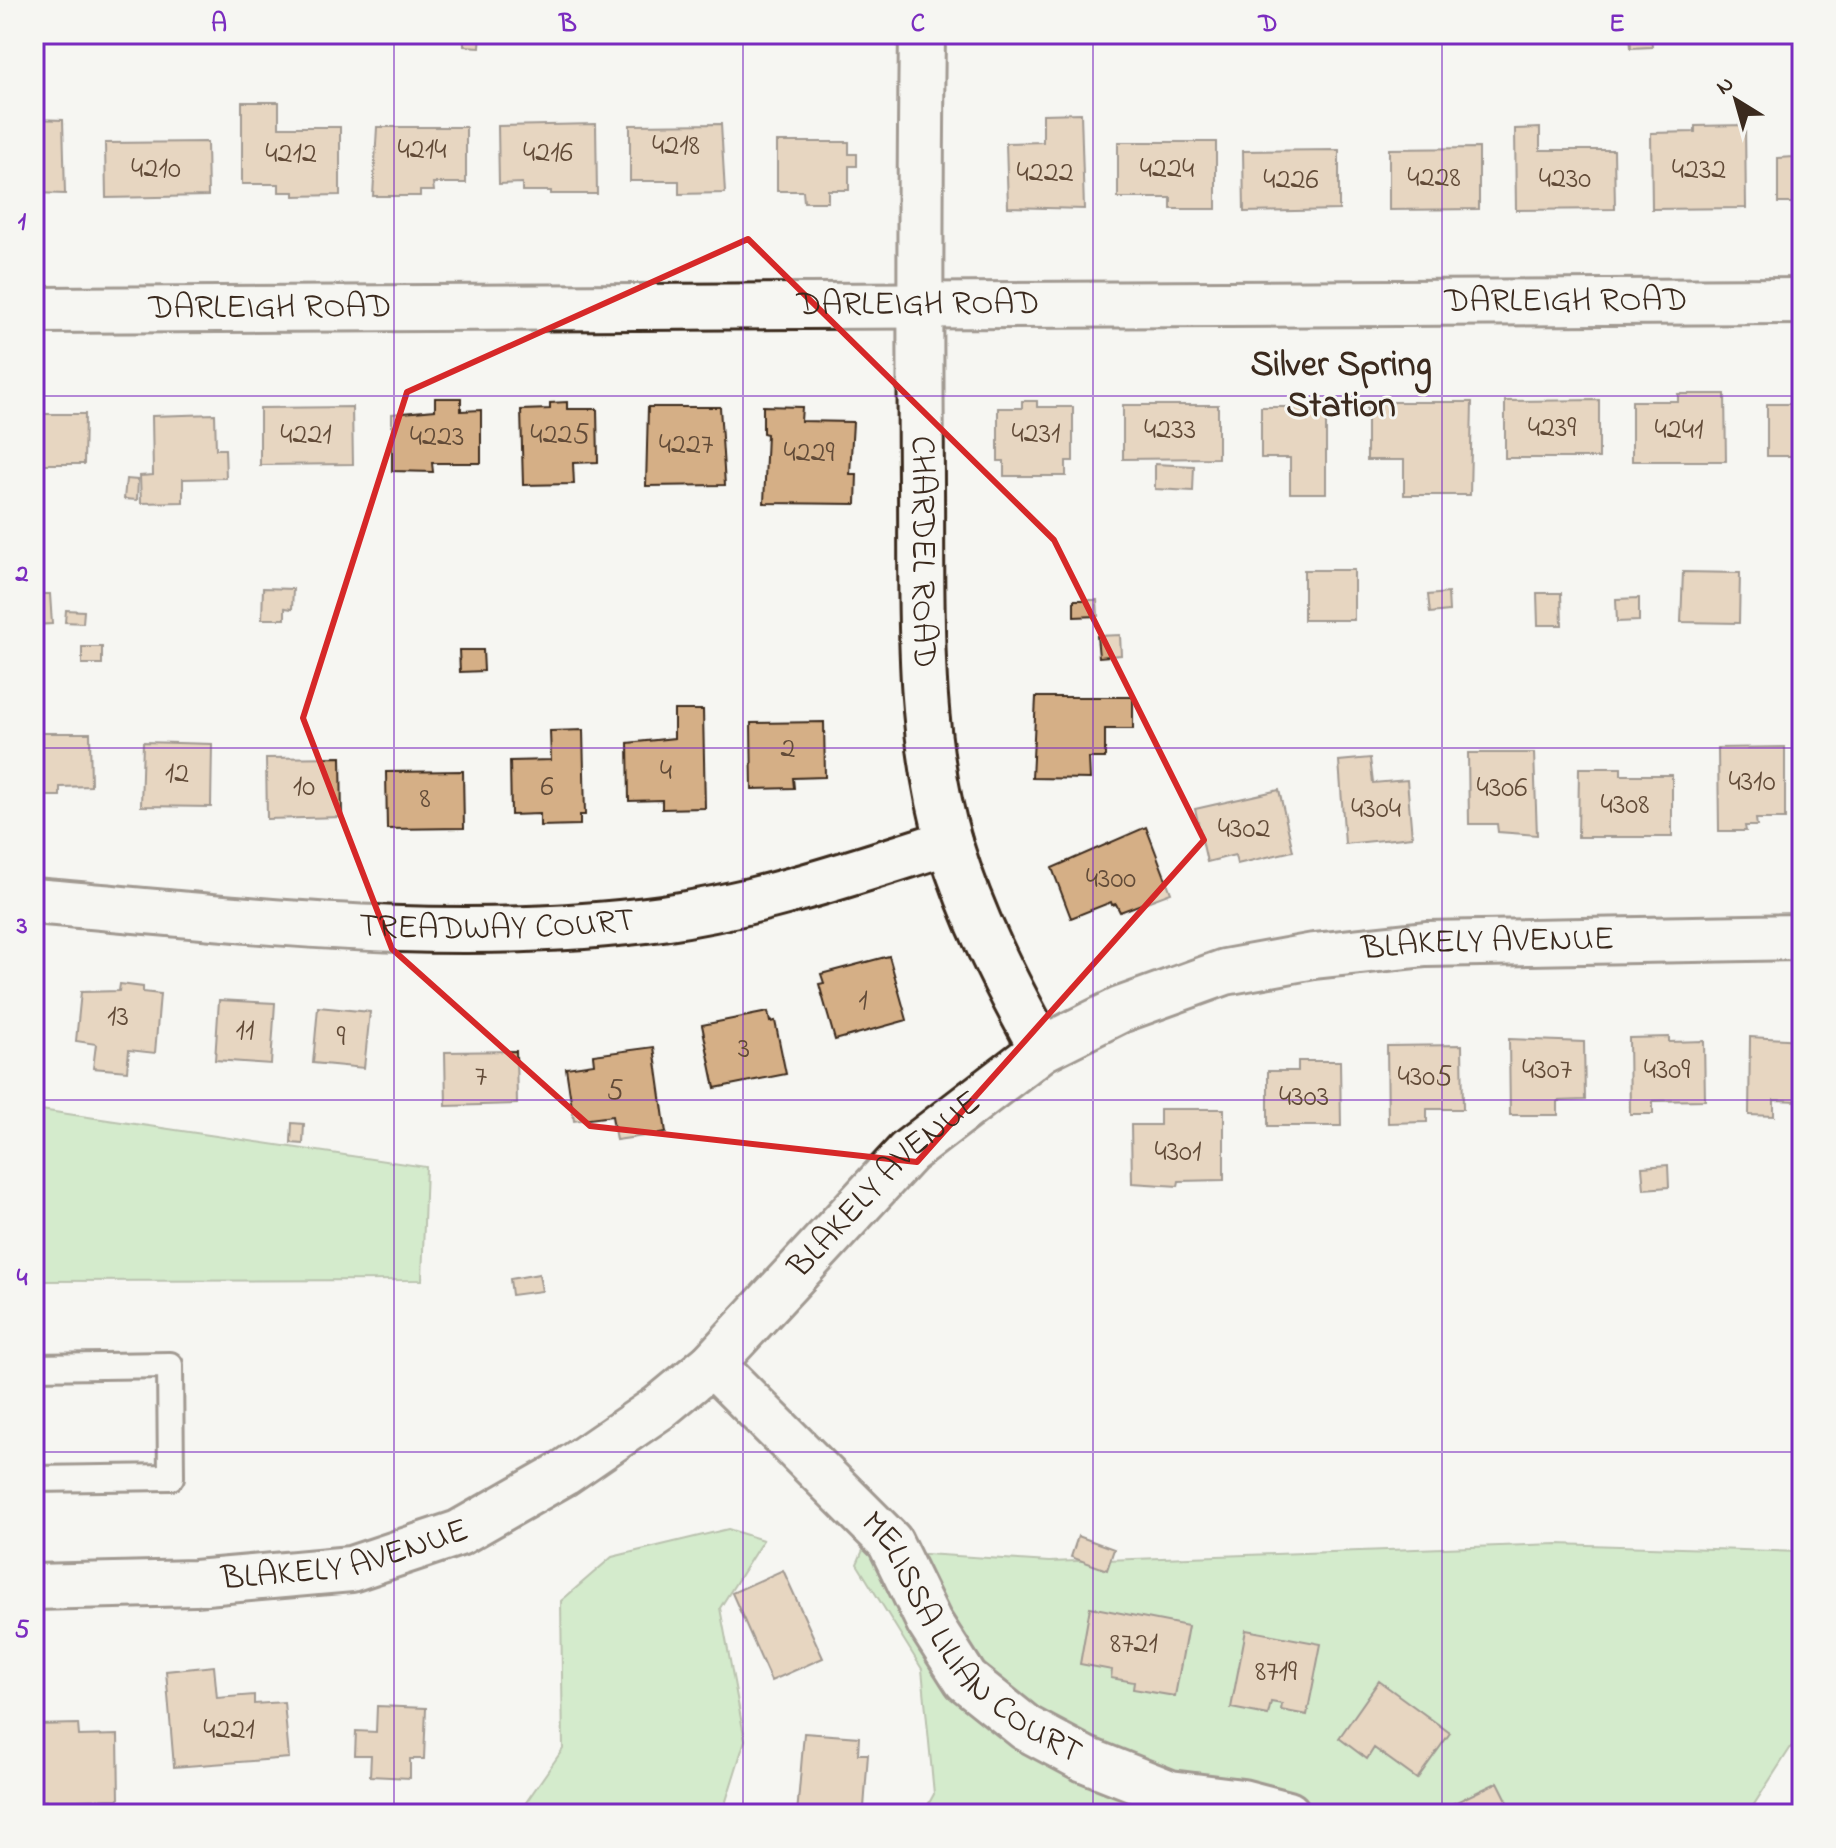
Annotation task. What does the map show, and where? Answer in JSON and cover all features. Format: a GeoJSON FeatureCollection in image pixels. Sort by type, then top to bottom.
{"type":"FeatureCollection","features":[{"type":"Feature","properties":{"kind":"street","name":"CHARDEL ROAD"},"geometry":{"type":"LineString","coordinates":[[922,34],[918,306],[924,646],[931,744],[949,842],[970,902],[1000,972],[1042,1049]]}},
{"type":"Feature","properties":{"kind":"street","name":"DARLEIGH ROAD"},"geometry":{"type":"LineString","coordinates":[[34,310],[1802,301]]}},
{"type":"Feature","properties":{"kind":"street","name":"TREADWAY COURT"},"geometry":{"type":"LineString","coordinates":[[34,901],[331,928],[562,928],[664,918],[752,901],[949,842]]}},
{"type":"Feature","properties":{"kind":"street","name":"BLAKELY AVENUE"},"geometry":{"type":"LineString","coordinates":[[34,1587],[195,1583],[351,1569],[399,1556],[459,1533],[564,1473],[660,1407],[712,1364],[908,1152],[1042,1049],[1120,1010],[1225,972],[1314,956],[1426,944],[1802,937]]}},
{"type":"Feature","properties":{"kind":"street","name":"MELISSA LILIAN COURT"},"geometry":{"type":"LineString","coordinates":[[712,1364],[890,1542],[929,1622],[966,1680],[1026,1728],[1084,1759],[1170,1793],[1242,1802],[1288,1814]]}},
{"type":"Feature","properties":{"kind":"lane"},"geometry":{"type":"LineString","coordinates":[[34,1367],[170,1365],[171,1477],[34,1479]]}},
{"type":"Feature","properties":{"kind":"highlighted area"},"geometry":{"type":"Polygon","coordinates":[[[748,239],[1054,540],[1204,840],[917,1162],[590,1126],[392,949],[303,718],[407,392],[748,239]]]}},
{"type":"Feature","properties":{"kind":"green space"},"geometry":{"type":"Polygon","coordinates":[[[34,1109],[426,1167],[422,1280],[34,1281],[34,1109]]]}},
{"type":"Feature","properties":{"kind":"green space"},"geometry":{"type":"Polygon","coordinates":[[[728,1529],[763,1540],[720,1608],[745,1740],[722,1814],[518,1814],[563,1749],[561,1601],[612,1557],[728,1529]]]}},
{"type":"Feature","properties":{"kind":"green space"},"geometry":{"type":"Polygon","coordinates":[[[1557,1544],[1802,1552],[1802,1741],[1791,1747],[1751,1809],[1725,1814],[923,1814],[934,1794],[922,1669],[857,1564],[863,1550],[1049,1562],[1557,1544]]]}},
{"type":"Feature","properties":{"kind":"building"},"geometry":{"type":"Polygon","coordinates":[[[225,34],[252,34],[252,42],[226,43],[225,34]]]}},
{"type":"Feature","properties":{"kind":"building"},"geometry":{"type":"Polygon","coordinates":[[[464,34],[481,34],[480,47],[464,46],[464,34]]]}},
{"type":"Feature","properties":{"kind":"building"},"geometry":{"type":"Polygon","coordinates":[[[1365,34],[1437,34],[1437,36],[1366,38],[1365,34]]]}},
{"type":"Feature","properties":{"kind":"building"},"geometry":{"type":"Polygon","coordinates":[[[1630,34],[1651,34],[1652,47],[1631,48],[1630,34]]]}},
{"type":"Feature","properties":{"kind":"building"},"geometry":{"type":"Polygon","coordinates":[[[242,102],[279,102],[279,127],[340,127],[340,195],[294,196],[294,192],[279,192],[279,184],[242,184],[242,102]]]}},
{"type":"Feature","properties":{"kind":"building"},"geometry":{"type":"Polygon","coordinates":[[[1794,107],[1802,107],[1802,203],[1778,203],[1778,158],[1794,157],[1794,107]]]}},
{"type":"Feature","properties":{"kind":"building"},"geometry":{"type":"Polygon","coordinates":[[[1081,113],[1084,209],[1008,207],[1006,143],[1043,142],[1043,114],[1081,113]]]}},
{"type":"Feature","properties":{"kind":"building"},"geometry":{"type":"Polygon","coordinates":[[[34,119],[63,120],[65,194],[34,193],[34,119]]]}},
{"type":"Feature","properties":{"kind":"building"},"geometry":{"type":"Polygon","coordinates":[[[596,124],[597,194],[551,194],[551,191],[522,191],[522,183],[499,184],[498,126],[596,124]]]}},
{"type":"Feature","properties":{"kind":"building"},"geometry":{"type":"Polygon","coordinates":[[[721,124],[725,193],[679,194],[679,181],[630,181],[630,125],[721,124]]]}},
{"type":"Feature","properties":{"kind":"building"},"geometry":{"type":"Polygon","coordinates":[[[1745,125],[1746,208],[1652,209],[1651,133],[1695,132],[1695,126],[1745,125]]]}},
{"type":"Feature","properties":{"kind":"building"},"geometry":{"type":"Polygon","coordinates":[[[377,127],[466,127],[466,183],[433,183],[434,191],[420,191],[420,196],[373,196],[377,127]]]}},
{"type":"Feature","properties":{"kind":"building"},"geometry":{"type":"Polygon","coordinates":[[[1540,128],[1540,150],[1614,150],[1615,209],[1516,210],[1515,129],[1540,128]]]}},
{"type":"Feature","properties":{"kind":"building"},"geometry":{"type":"Polygon","coordinates":[[[207,142],[208,196],[106,198],[105,143],[207,142]]]}},
{"type":"Feature","properties":{"kind":"building"},"geometry":{"type":"Polygon","coordinates":[[[777,142],[849,142],[849,154],[857,154],[857,166],[849,166],[849,190],[828,190],[828,202],[804,202],[803,191],[777,191],[777,142]]]}},
{"type":"Feature","properties":{"kind":"building"},"geometry":{"type":"Polygon","coordinates":[[[1118,142],[1216,142],[1216,209],[1171,209],[1171,198],[1118,198],[1118,142]]]}},
{"type":"Feature","properties":{"kind":"building"},"geometry":{"type":"Polygon","coordinates":[[[1479,148],[1479,209],[1389,210],[1389,149],[1479,148]]]}},
{"type":"Feature","properties":{"kind":"building"},"geometry":{"type":"Polygon","coordinates":[[[1339,150],[1339,210],[1244,212],[1243,151],[1339,150]]]}},
{"type":"Feature","properties":{"kind":"building"},"geometry":{"type":"Polygon","coordinates":[[[1678,394],[1725,394],[1726,461],[1632,461],[1632,401],[1678,401],[1678,394]]]}},
{"type":"Feature","properties":{"kind":"building"},"geometry":{"type":"Polygon","coordinates":[[[1792,396],[1802,396],[1802,456],[1767,456],[1767,404],[1792,404],[1792,396]]]}},
{"type":"Feature","properties":{"kind":"building"},"geometry":{"type":"Polygon","coordinates":[[[435,398],[461,398],[461,411],[481,410],[481,463],[432,463],[433,472],[392,471],[392,414],[435,410],[435,398]]]}},
{"type":"Feature","properties":{"kind":"building"},"geometry":{"type":"Polygon","coordinates":[[[1599,400],[1599,458],[1505,458],[1505,401],[1599,400]]]}},
{"type":"Feature","properties":{"kind":"building"},"geometry":{"type":"Polygon","coordinates":[[[1022,401],[1037,401],[1037,407],[1073,407],[1073,461],[1066,461],[1066,476],[1004,476],[1004,461],[998,461],[998,408],[1022,408],[1022,401]]]}},
{"type":"Feature","properties":{"kind":"building"},"geometry":{"type":"Polygon","coordinates":[[[567,402],[567,409],[597,409],[598,462],[573,463],[574,484],[523,485],[521,410],[550,409],[550,403],[567,402]]]}},
{"type":"Feature","properties":{"kind":"building"},"geometry":{"type":"Polygon","coordinates":[[[1367,402],[1472,402],[1470,495],[1404,495],[1404,460],[1367,460],[1367,402]]]}},
{"type":"Feature","properties":{"kind":"building"},"geometry":{"type":"Polygon","coordinates":[[[1123,405],[1218,405],[1218,458],[1123,459],[1123,405]]]}},
{"type":"Feature","properties":{"kind":"building"},"geometry":{"type":"Polygon","coordinates":[[[763,406],[802,407],[801,421],[853,422],[850,474],[857,474],[856,504],[764,503],[767,434],[763,433],[763,406]]]}},
{"type":"Feature","properties":{"kind":"building"},"geometry":{"type":"Polygon","coordinates":[[[352,407],[353,464],[260,465],[260,408],[352,407]]]}},
{"type":"Feature","properties":{"kind":"building"},"geometry":{"type":"Polygon","coordinates":[[[648,407],[720,407],[725,485],[646,486],[648,407]]]}},
{"type":"Feature","properties":{"kind":"building"},"geometry":{"type":"Polygon","coordinates":[[[1261,407],[1326,407],[1326,493],[1290,493],[1290,458],[1261,458],[1261,407]]]}},
{"type":"Feature","properties":{"kind":"building"},"geometry":{"type":"Polygon","coordinates":[[[34,414],[85,414],[84,464],[34,464],[34,414]]]}},
{"type":"Feature","properties":{"kind":"building"},"geometry":{"type":"Polygon","coordinates":[[[215,414],[216,449],[225,449],[226,478],[183,479],[183,502],[141,503],[140,476],[153,475],[152,416],[215,414]]]}},
{"type":"Feature","properties":{"kind":"building"},"geometry":{"type":"Polygon","coordinates":[[[1155,464],[1194,466],[1193,491],[1155,489],[1155,464]]]}},
{"type":"Feature","properties":{"kind":"building"},"geometry":{"type":"Polygon","coordinates":[[[126,479],[138,480],[137,500],[124,499],[126,479]]]}},
{"type":"Feature","properties":{"kind":"building"},"geometry":{"type":"Polygon","coordinates":[[[1304,570],[1354,570],[1354,620],[1304,620],[1304,570]]]}},
{"type":"Feature","properties":{"kind":"building"},"geometry":{"type":"Polygon","coordinates":[[[1683,572],[1740,573],[1739,623],[1681,622],[1683,572]]]}},
{"type":"Feature","properties":{"kind":"building"},"geometry":{"type":"Polygon","coordinates":[[[263,588],[293,589],[292,609],[285,608],[285,619],[262,619],[263,588]]]}},
{"type":"Feature","properties":{"kind":"building"},"geometry":{"type":"Polygon","coordinates":[[[1448,593],[1449,611],[1430,613],[1428,595],[1448,593]]]}},
{"type":"Feature","properties":{"kind":"building"},"geometry":{"type":"Polygon","coordinates":[[[1537,593],[1561,593],[1562,625],[1538,625],[1537,593]]]}},
{"type":"Feature","properties":{"kind":"building"},"geometry":{"type":"Polygon","coordinates":[[[34,594],[50,594],[52,624],[34,625],[34,594]]]}},
{"type":"Feature","properties":{"kind":"building"},"geometry":{"type":"Polygon","coordinates":[[[1639,598],[1639,621],[1617,622],[1616,599],[1639,598]]]}},
{"type":"Feature","properties":{"kind":"building"},"geometry":{"type":"Polygon","coordinates":[[[1074,600],[1097,600],[1098,616],[1074,617],[1074,600]]]}},
{"type":"Feature","properties":{"kind":"building"},"geometry":{"type":"Polygon","coordinates":[[[66,610],[84,611],[83,623],[65,622],[66,610]]]}},
{"type":"Feature","properties":{"kind":"building"},"geometry":{"type":"Polygon","coordinates":[[[1120,635],[1121,655],[1099,657],[1097,636],[1120,635]]]}},
{"type":"Feature","properties":{"kind":"building"},"geometry":{"type":"Polygon","coordinates":[[[82,647],[102,647],[102,664],[82,664],[82,647]]]}},
{"type":"Feature","properties":{"kind":"building"},"geometry":{"type":"Polygon","coordinates":[[[459,650],[483,650],[484,671],[460,672],[459,650]]]}},
{"type":"Feature","properties":{"kind":"building"},"geometry":{"type":"Polygon","coordinates":[[[1036,697],[1133,697],[1133,729],[1105,729],[1105,758],[1089,758],[1090,779],[1032,778],[1036,697]]]}},
{"type":"Feature","properties":{"kind":"building"},"geometry":{"type":"Polygon","coordinates":[[[674,710],[703,710],[705,808],[662,809],[662,800],[629,801],[628,743],[674,738],[674,710]]]}},
{"type":"Feature","properties":{"kind":"building"},"geometry":{"type":"Polygon","coordinates":[[[824,722],[825,777],[793,778],[794,788],[752,789],[751,723],[824,722]]]}},
{"type":"Feature","properties":{"kind":"building"},"geometry":{"type":"Polygon","coordinates":[[[583,730],[585,815],[580,815],[580,825],[540,826],[540,814],[511,815],[510,761],[551,760],[550,731],[583,730]]]}},
{"type":"Feature","properties":{"kind":"building"},"geometry":{"type":"Polygon","coordinates":[[[34,733],[90,733],[91,786],[60,787],[60,796],[34,796],[34,733]]]}},
{"type":"Feature","properties":{"kind":"building"},"geometry":{"type":"Polygon","coordinates":[[[143,742],[212,744],[211,807],[141,806],[143,742]]]}},
{"type":"Feature","properties":{"kind":"building"},"geometry":{"type":"Polygon","coordinates":[[[1785,747],[1785,819],[1756,819],[1757,826],[1745,826],[1746,831],[1719,831],[1718,748],[1785,747]]]}},
{"type":"Feature","properties":{"kind":"building"},"geometry":{"type":"Polygon","coordinates":[[[1468,753],[1534,753],[1537,835],[1498,832],[1497,824],[1469,824],[1468,753]]]}},
{"type":"Feature","properties":{"kind":"building"},"geometry":{"type":"Polygon","coordinates":[[[341,757],[342,817],[267,819],[266,758],[341,757]]]}},
{"type":"Feature","properties":{"kind":"building"},"geometry":{"type":"Polygon","coordinates":[[[1370,758],[1373,783],[1407,780],[1412,837],[1345,844],[1339,761],[1370,758]]]}},
{"type":"Feature","properties":{"kind":"building"},"geometry":{"type":"Polygon","coordinates":[[[1579,768],[1621,768],[1621,775],[1672,775],[1672,837],[1578,837],[1579,768]]]}},
{"type":"Feature","properties":{"kind":"building"},"geometry":{"type":"Polygon","coordinates":[[[463,771],[464,828],[387,829],[386,772],[463,771]]]}},
{"type":"Feature","properties":{"kind":"building"},"geometry":{"type":"Polygon","coordinates":[[[1279,790],[1293,851],[1237,864],[1235,855],[1207,862],[1195,809],[1279,790]]]}},
{"type":"Feature","properties":{"kind":"building"},"geometry":{"type":"Polygon","coordinates":[[[1146,827],[1171,893],[1120,912],[1111,902],[1071,918],[1052,868],[1146,827]]]}},
{"type":"Feature","properties":{"kind":"building"},"geometry":{"type":"Polygon","coordinates":[[[889,956],[907,1020],[835,1040],[819,984],[824,983],[821,974],[889,956]]]}},
{"type":"Feature","properties":{"kind":"building"},"geometry":{"type":"Polygon","coordinates":[[[120,984],[143,987],[143,992],[160,994],[155,1053],[129,1050],[127,1071],[93,1068],[96,1044],[76,1041],[81,992],[119,991],[120,984]]]}},
{"type":"Feature","properties":{"kind":"building"},"geometry":{"type":"Polygon","coordinates":[[[219,1000],[275,1003],[271,1064],[215,1060],[219,1000]]]}},
{"type":"Feature","properties":{"kind":"building"},"geometry":{"type":"Polygon","coordinates":[[[318,1007],[370,1012],[364,1068],[313,1063],[318,1007]]]}},
{"type":"Feature","properties":{"kind":"building"},"geometry":{"type":"Polygon","coordinates":[[[768,1012],[770,1022],[775,1021],[786,1074],[715,1088],[702,1025],[768,1012]]]}},
{"type":"Feature","properties":{"kind":"building"},"geometry":{"type":"Polygon","coordinates":[[[1669,1037],[1669,1042],[1704,1041],[1705,1100],[1653,1101],[1653,1114],[1630,1114],[1629,1038],[1669,1037]]]}},
{"type":"Feature","properties":{"kind":"building"},"geometry":{"type":"Polygon","coordinates":[[[1750,1037],[1802,1040],[1802,1121],[1798,1121],[1799,1101],[1774,1100],[1774,1116],[1749,1115],[1750,1037]]]}},
{"type":"Feature","properties":{"kind":"building"},"geometry":{"type":"Polygon","coordinates":[[[1509,1039],[1584,1042],[1585,1100],[1558,1101],[1558,1115],[1510,1115],[1509,1039]]]}},
{"type":"Feature","properties":{"kind":"building"},"geometry":{"type":"Polygon","coordinates":[[[1462,1045],[1463,1109],[1427,1109],[1427,1122],[1388,1123],[1387,1046],[1462,1045]]]}},
{"type":"Feature","properties":{"kind":"building"},"geometry":{"type":"Polygon","coordinates":[[[654,1047],[666,1133],[616,1140],[612,1116],[574,1121],[566,1068],[594,1064],[593,1055],[654,1047]]]}},
{"type":"Feature","properties":{"kind":"building"},"geometry":{"type":"Polygon","coordinates":[[[516,1051],[517,1104],[446,1106],[445,1052],[516,1051]]]}},
{"type":"Feature","properties":{"kind":"building"},"geometry":{"type":"Polygon","coordinates":[[[1298,1061],[1340,1061],[1341,1126],[1268,1126],[1268,1071],[1298,1071],[1298,1061]]]}},
{"type":"Feature","properties":{"kind":"building"},"geometry":{"type":"Polygon","coordinates":[[[1160,1109],[1224,1109],[1224,1180],[1179,1181],[1178,1186],[1132,1183],[1131,1125],[1160,1125],[1160,1109]]]}},
{"type":"Feature","properties":{"kind":"building"},"geometry":{"type":"Polygon","coordinates":[[[292,1123],[304,1124],[303,1144],[291,1143],[292,1123]]]}},
{"type":"Feature","properties":{"kind":"building"},"geometry":{"type":"Polygon","coordinates":[[[1668,1165],[1669,1187],[1644,1189],[1642,1167],[1668,1165]]]}},
{"type":"Feature","properties":{"kind":"building"},"geometry":{"type":"Polygon","coordinates":[[[539,1274],[542,1291],[512,1295],[510,1279],[539,1274]]]}},
{"type":"Feature","properties":{"kind":"building"},"geometry":{"type":"Polygon","coordinates":[[[1078,1536],[1114,1549],[1107,1570],[1071,1557],[1078,1536]]]}},
{"type":"Feature","properties":{"kind":"building"},"geometry":{"type":"Polygon","coordinates":[[[783,1570],[823,1658],[771,1681],[732,1593],[783,1570]]]}},
{"type":"Feature","properties":{"kind":"building"},"geometry":{"type":"Polygon","coordinates":[[[1090,1607],[1188,1626],[1175,1696],[1133,1689],[1134,1682],[1111,1678],[1112,1670],[1080,1664],[1090,1607]]]}},
{"type":"Feature","properties":{"kind":"building"},"geometry":{"type":"Polygon","coordinates":[[[1246,1630],[1321,1644],[1307,1715],[1281,1710],[1282,1704],[1271,1702],[1268,1715],[1231,1708],[1246,1630]]]}},
{"type":"Feature","properties":{"kind":"building"},"geometry":{"type":"Polygon","coordinates":[[[214,1666],[217,1698],[254,1695],[254,1704],[284,1702],[289,1758],[174,1767],[166,1671],[214,1666]]]}},
{"type":"Feature","properties":{"kind":"building"},"geometry":{"type":"Polygon","coordinates":[[[1379,1681],[1450,1733],[1417,1779],[1374,1748],[1367,1759],[1339,1738],[1379,1681]]]}},
{"type":"Feature","properties":{"kind":"building"},"geometry":{"type":"Polygon","coordinates":[[[377,1706],[426,1708],[424,1759],[410,1759],[410,1778],[370,1776],[371,1755],[355,1755],[356,1731],[376,1732],[377,1706]]]}},
{"type":"Feature","properties":{"kind":"building"},"geometry":{"type":"Polygon","coordinates":[[[78,1724],[79,1736],[118,1735],[119,1799],[34,1801],[34,1725],[78,1724]]]}},
{"type":"Feature","properties":{"kind":"building"},"geometry":{"type":"Polygon","coordinates":[[[804,1733],[859,1737],[858,1754],[868,1754],[864,1808],[852,1807],[851,1814],[797,1814],[804,1733]]]}},
{"type":"Feature","properties":{"kind":"building"},"geometry":{"type":"Polygon","coordinates":[[[1498,1782],[1514,1814],[1450,1814],[1446,1807],[1498,1782]]]}},
{"type":"Feature","properties":{"kind":"building"},"geometry":{"type":"Polygon","coordinates":[[[359,1805],[382,1805],[382,1814],[359,1814],[359,1805]]]}},
{"type":"Feature","properties":{"kind":"district","name":"Silver Spring Station"},"geometry":{"type":"Point","coordinates":[1341,386]}}]}
